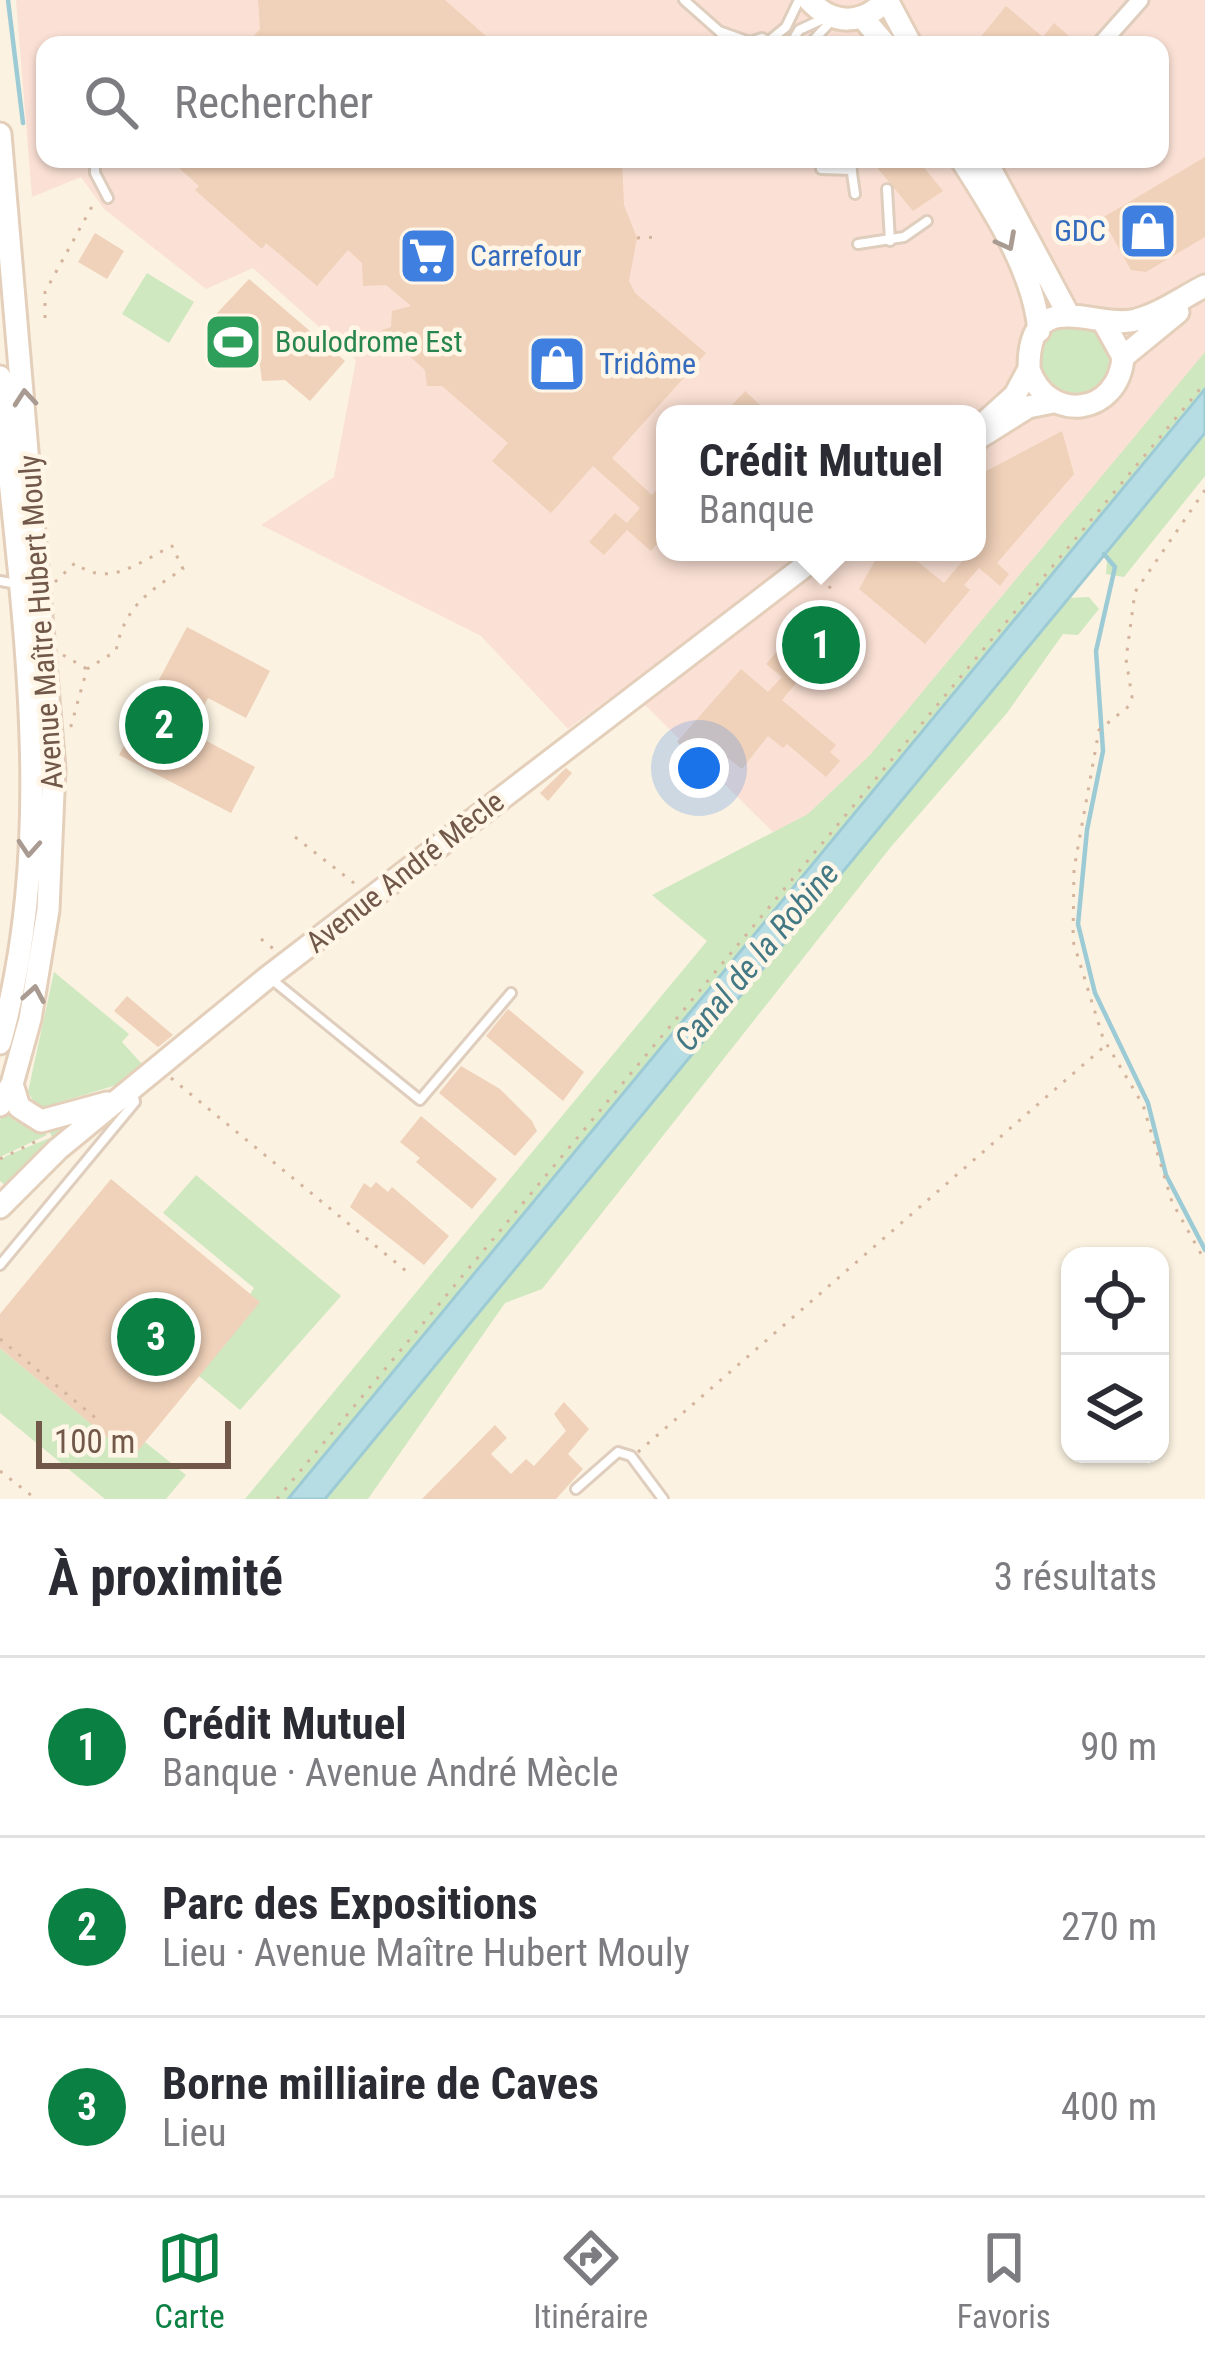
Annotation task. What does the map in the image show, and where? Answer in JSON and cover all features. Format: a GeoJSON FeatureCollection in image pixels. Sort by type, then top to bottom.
{"type":"FeatureCollection","features":[{"type":"Feature","properties":{"kind":"street"},"geometry":{"type":"LineString","coordinates":[[809,0],[832,17],[863,17],[887,0],[906,36]]}},
{"type":"Feature","properties":{"kind":"street"},"geometry":{"type":"LineString","coordinates":[[1108,36],[1140,0]]}},
{"type":"Feature","properties":{"kind":"street"},"geometry":{"type":"LineString","coordinates":[[863,17],[879,36]]}},
{"type":"Feature","properties":{"kind":"street","name":"Avenue Maître Hubert Mouly"},"geometry":{"type":"LineString","coordinates":[[0,134],[54,769],[48,910],[12,1084],[0,1105]]}},
{"type":"Feature","properties":{"kind":"street"},"geometry":{"type":"LineString","coordinates":[[966,168],[1037,304],[1039,331],[1029,368],[1015,394],[986,421]]}},
{"type":"Feature","properties":{"kind":"street"},"geometry":{"type":"LineString","coordinates":[[995,168],[1068,314]]}},
{"type":"Feature","properties":{"kind":"street"},"geometry":{"type":"LineString","coordinates":[[1039,331],[1068,314],[1103,321],[1137,320],[1205,290]]}},
{"type":"Feature","properties":{"kind":"street"},"geometry":{"type":"LineString","coordinates":[[986,434],[1028,407],[1053,402],[1081,408],[1107,396],[1122,371],[1124,357],[1205,290]]}},
{"type":"Feature","properties":{"kind":"street"},"geometry":{"type":"LineString","coordinates":[[1103,321],[1124,357]]}},
{"type":"Feature","properties":{"kind":"street"},"geometry":{"type":"LineString","coordinates":[[1029,368],[1053,402]]}},
{"type":"Feature","properties":{"kind":"street","name":"Avenue Maître Hubert Mouly"},"geometry":{"type":"LineString","coordinates":[[0,377],[9,576],[31,737],[31,827],[20,938],[0,1043]]}},
{"type":"Feature","properties":{"kind":"street","name":"Avenue André Mècle"},"geometry":{"type":"LineString","coordinates":[[0,1207],[32,1172],[129,1097],[268,977],[811,561]]}},
{"type":"Feature","properties":{"kind":"street"},"geometry":{"type":"LineString","coordinates":[[12,1084],[28,1118],[45,1121],[129,1097]]}},
{"type":"Feature","properties":{"kind":"lane"},"geometry":{"type":"LineString","coordinates":[[684,0],[723,36]]}},
{"type":"Feature","properties":{"kind":"lane"},"geometry":{"type":"LineString","coordinates":[[778,36],[799,0]]}},
{"type":"Feature","properties":{"kind":"lane"},"geometry":{"type":"LineString","coordinates":[[798,36],[810,22],[832,17]]}},
{"type":"Feature","properties":{"kind":"lane"},"geometry":{"type":"LineString","coordinates":[[816,36],[832,17]]}},
{"type":"Feature","properties":{"kind":"lane"},"geometry":{"type":"LineString","coordinates":[[719,31],[730,36]]}},
{"type":"Feature","properties":{"kind":"lane"},"geometry":{"type":"LineString","coordinates":[[98,168],[105,194]]}},
{"type":"Feature","properties":{"kind":"lane"},"geometry":{"type":"LineString","coordinates":[[824,168],[853,170],[855,194]]}},
{"type":"Feature","properties":{"kind":"lane"},"geometry":{"type":"LineString","coordinates":[[887,189],[890,242]]}},
{"type":"Feature","properties":{"kind":"lane"},"geometry":{"type":"LineString","coordinates":[[858,244],[890,242],[927,221]]}},
{"type":"Feature","properties":{"kind":"lane"},"geometry":{"type":"LineString","coordinates":[[268,977],[420,1100],[511,993]]}},
{"type":"Feature","properties":{"kind":"lane"},"geometry":{"type":"LineString","coordinates":[[0,1265],[129,1097]]}},
{"type":"Feature","properties":{"kind":"lane"},"geometry":{"type":"LineString","coordinates":[[576,1489],[618,1452],[632,1456],[664,1499]]}},
{"type":"Feature","properties":{"kind":"path"},"geometry":{"type":"LineString","coordinates":[[46,318],[45,292],[105,194]]}},
{"type":"Feature","properties":{"kind":"path"},"geometry":{"type":"LineString","coordinates":[[637,238],[657,237]]}},
{"type":"Feature","properties":{"kind":"path"},"geometry":{"type":"LineString","coordinates":[[278,1499],[1205,383]]}},
{"type":"Feature","properties":{"kind":"path"},"geometry":{"type":"LineString","coordinates":[[1205,490],[1135,592],[1126,659],[1132,697],[1129,706],[1099,730],[1079,833],[1070,919],[1084,980],[1108,1044],[1143,1106],[1172,1202],[1205,1261]]}},
{"type":"Feature","properties":{"kind":"path"},"geometry":{"type":"LineString","coordinates":[[53,583],[75,563],[90,575],[110,576],[172,546],[182,567],[142,595],[121,622],[116,651],[87,669],[68,738]]}},
{"type":"Feature","properties":{"kind":"path"},"geometry":{"type":"LineString","coordinates":[[60,652],[87,669]]}},
{"type":"Feature","properties":{"kind":"path"},"geometry":{"type":"LineString","coordinates":[[295,836],[360,888]]}},
{"type":"Feature","properties":{"kind":"path"},"geometry":{"type":"LineString","coordinates":[[261,939],[276,951]]}},
{"type":"Feature","properties":{"kind":"path"},"geometry":{"type":"LineString","coordinates":[[632,1456],[668,1430],[1108,1044]]}},
{"type":"Feature","properties":{"kind":"path"},"geometry":{"type":"LineString","coordinates":[[160,1069],[411,1275]]}},
{"type":"Feature","properties":{"kind":"path"},"geometry":{"type":"LineString","coordinates":[[0,1160],[50,1135],[45,1121]]}},
{"type":"Feature","properties":{"kind":"path"},"geometry":{"type":"LineString","coordinates":[[0,1339],[98,1420]]}},
{"type":"Feature","properties":{"kind":"path"},"geometry":{"type":"LineString","coordinates":[[0,1471],[36,1499]]}},
{"type":"Feature","properties":{"kind":"shaded area"},"geometry":{"type":"Polygon","coordinates":[[[16,0],[1205,0],[1205,429],[802,861],[626,686],[568,729],[481,636],[261,525],[334,477],[356,360],[253,268],[206,289],[104,209],[81,177],[32,197],[16,0]]]}},
{"type":"Feature","properties":{"kind":"green space"},"geometry":{"type":"Polygon","coordinates":[[[147,273],[194,302],[169,343],[122,314],[147,273]]]}},
{"type":"Feature","properties":{"kind":"green space"},"geometry":{"type":"Polygon","coordinates":[[[1075,324],[1101,335],[1112,361],[1101,387],[1075,398],[1049,387],[1038,361],[1049,335],[1075,324]]]}},
{"type":"Feature","properties":{"kind":"green space"},"geometry":{"type":"Polygon","coordinates":[[[1205,352],[1205,389],[288,1499],[245,1499],[707,941],[652,895],[808,814],[869,756],[1205,352]]]}},
{"type":"Feature","properties":{"kind":"green space"},"geometry":{"type":"Polygon","coordinates":[[[1205,433],[1205,476],[1124,577],[1106,574],[1108,550],[1205,433]]]}},
{"type":"Feature","properties":{"kind":"green space"},"geometry":{"type":"Polygon","coordinates":[[[1089,597],[1099,609],[1078,635],[1063,634],[1007,713],[890,848],[542,1289],[505,1303],[368,1499],[325,1499],[1069,598],[1089,597]]]}},
{"type":"Feature","properties":{"kind":"green space"},"geometry":{"type":"Polygon","coordinates":[[[54,972],[129,1034],[122,1042],[142,1064],[124,1078],[126,1082],[38,1109],[28,1092],[54,972]]]}},
{"type":"Feature","properties":{"kind":"green space"},"geometry":{"type":"Polygon","coordinates":[[[10,1104],[47,1135],[0,1157],[0,1120],[10,1104]]]}},
{"type":"Feature","properties":{"kind":"green space"},"geometry":{"type":"Polygon","coordinates":[[[86,1115],[7,1187],[0,1181],[0,1161],[6,1156],[52,1137],[47,1126],[86,1115]]]}},
{"type":"Feature","properties":{"kind":"green space"},"geometry":{"type":"Polygon","coordinates":[[[196,1175],[341,1296],[240,1410],[199,1376],[254,1288],[163,1213],[196,1175]]]}},
{"type":"Feature","properties":{"kind":"green space"},"geometry":{"type":"Polygon","coordinates":[[[0,1348],[131,1457],[145,1442],[186,1475],[166,1499],[105,1499],[0,1413],[0,1348]]]}},
{"type":"Feature","properties":{"kind":"water","name":"Canal de la Robine"},"geometry":{"type":"Polygon","coordinates":[[[1205,389],[1205,433],[325,1499],[288,1499],[1205,389]]]}},
{"type":"Feature","properties":{"kind":"building"},"geometry":{"type":"Polygon","coordinates":[[[258,0],[445,0],[486,36],[254,36],[260,29],[258,0]]]}},
{"type":"Feature","properties":{"kind":"building"},"geometry":{"type":"Polygon","coordinates":[[[1006,6],[1042,36],[981,36],[1006,6]]]}},
{"type":"Feature","properties":{"kind":"building"},"geometry":{"type":"Polygon","coordinates":[[[1054,23],[1069,36],[1044,36],[1054,23]]]}},
{"type":"Feature","properties":{"kind":"building"},"geometry":{"type":"Polygon","coordinates":[[[1205,157],[1205,237],[1146,272],[1131,270],[1102,218],[1205,157]]]}},
{"type":"Feature","properties":{"kind":"building"},"geometry":{"type":"Polygon","coordinates":[[[179,168],[622,168],[624,205],[637,238],[629,281],[635,293],[706,353],[612,458],[652,495],[656,490],[656,545],[651,551],[627,530],[604,555],[589,542],[615,513],[627,523],[640,508],[593,466],[551,513],[492,461],[508,443],[442,386],[427,386],[425,370],[399,347],[380,343],[382,330],[391,327],[392,311],[411,306],[386,285],[363,286],[362,263],[348,250],[317,286],[266,243],[262,249],[195,190],[199,186],[179,168]]]}},
{"type":"Feature","properties":{"kind":"building"},"geometry":{"type":"Polygon","coordinates":[[[877,168],[924,168],[943,191],[913,211],[877,168]]]}},
{"type":"Feature","properties":{"kind":"building"},"geometry":{"type":"Polygon","coordinates":[[[95,233],[124,251],[107,279],[78,262],[95,233]]]}},
{"type":"Feature","properties":{"kind":"building"},"geometry":{"type":"Polygon","coordinates":[[[249,279],[345,361],[310,401],[285,380],[262,381],[258,351],[247,361],[206,325],[249,279]]]}},
{"type":"Feature","properties":{"kind":"building"},"geometry":{"type":"Polygon","coordinates":[[[745,391],[760,405],[732,405],[745,391]]]}},
{"type":"Feature","properties":{"kind":"building"},"geometry":{"type":"Polygon","coordinates":[[[1062,431],[1074,474],[997,563],[1009,574],[1000,586],[979,568],[964,585],[970,590],[925,644],[859,589],[875,561],[917,561],[944,583],[962,561],[986,561],[986,471],[1062,431]]]}},
{"type":"Feature","properties":{"kind":"building"},"geometry":{"type":"Polygon","coordinates":[[[818,604],[862,642],[843,664],[832,654],[814,676],[807,670],[782,700],[836,745],[830,752],[840,761],[826,777],[787,744],[783,748],[768,736],[742,769],[728,758],[715,774],[677,742],[741,669],[768,692],[782,677],[766,664],[818,604]]]}},
{"type":"Feature","properties":{"kind":"building"},"geometry":{"type":"Polygon","coordinates":[[[187,627],[270,671],[246,718],[208,698],[190,732],[255,767],[231,813],[119,755],[187,627]]]}},
{"type":"Feature","properties":{"kind":"building"},"geometry":{"type":"Polygon","coordinates":[[[566,768],[572,773],[548,801],[540,793],[566,768]]]}},
{"type":"Feature","properties":{"kind":"building"},"geometry":{"type":"Polygon","coordinates":[[[127,996],[173,1035],[158,1047],[114,1011],[127,996]]]}},
{"type":"Feature","properties":{"kind":"building"},"geometry":{"type":"Polygon","coordinates":[[[508,1009],[584,1072],[563,1101],[486,1036],[508,1009]]]}},
{"type":"Feature","properties":{"kind":"building"},"geometry":{"type":"Polygon","coordinates":[[[461,1066],[500,1089],[532,1121],[537,1131],[515,1156],[439,1093],[461,1066]]]}},
{"type":"Feature","properties":{"kind":"building"},"geometry":{"type":"Polygon","coordinates":[[[421,1116],[497,1179],[472,1209],[416,1162],[420,1158],[400,1142],[421,1116]]]}},
{"type":"Feature","properties":{"kind":"building"},"geometry":{"type":"Polygon","coordinates":[[[111,1179],[260,1302],[132,1458],[0,1348],[0,1314],[111,1179]]]}},
{"type":"Feature","properties":{"kind":"building"},"geometry":{"type":"Polygon","coordinates":[[[376,1182],[388,1192],[392,1187],[449,1236],[424,1265],[350,1207],[364,1183],[371,1188],[376,1182]]]}},
{"type":"Feature","properties":{"kind":"building"},"geometry":{"type":"Polygon","coordinates":[[[564,1402],[589,1429],[568,1454],[583,1469],[556,1499],[422,1499],[495,1425],[507,1438],[491,1454],[511,1474],[526,1459],[534,1466],[566,1431],[554,1414],[564,1402]]]}},
{"type":"Feature","properties":{"kind":"waterway"},"geometry":{"type":"LineString","coordinates":[[8,0],[23,123]]}},
{"type":"Feature","properties":{"kind":"waterway"},"geometry":{"type":"LineString","coordinates":[[1104,554],[1115,567],[1096,651],[1103,751],[1087,830],[1078,924],[1095,993],[1148,1103],[1166,1175],[1205,1250]]}},
{"type":"Feature","properties":{"kind":"place","name":"GDC"},"geometry":{"type":"Point","coordinates":[1148,231]}},
{"type":"Feature","properties":{"kind":"place","name":"Carrefour"},"geometry":{"type":"Point","coordinates":[428,256]}},
{"type":"Feature","properties":{"kind":"place","name":"Boulodrome Est"},"geometry":{"type":"Point","coordinates":[233,342]}},
{"type":"Feature","properties":{"kind":"place","name":"Tridôme"},"geometry":{"type":"Point","coordinates":[557,364]}},
{"type":"Feature","properties":{"kind":"place","name":"Crédit Mutuel"},"geometry":{"type":"Point","coordinates":[821,645]}},
{"type":"Feature","properties":{"kind":"place","name":"Parc des Expositions"},"geometry":{"type":"Point","coordinates":[164,725]}},
{"type":"Feature","properties":{"kind":"place","name":"Borne milliaire de Caves"},"geometry":{"type":"Point","coordinates":[156,1337]}}]}
